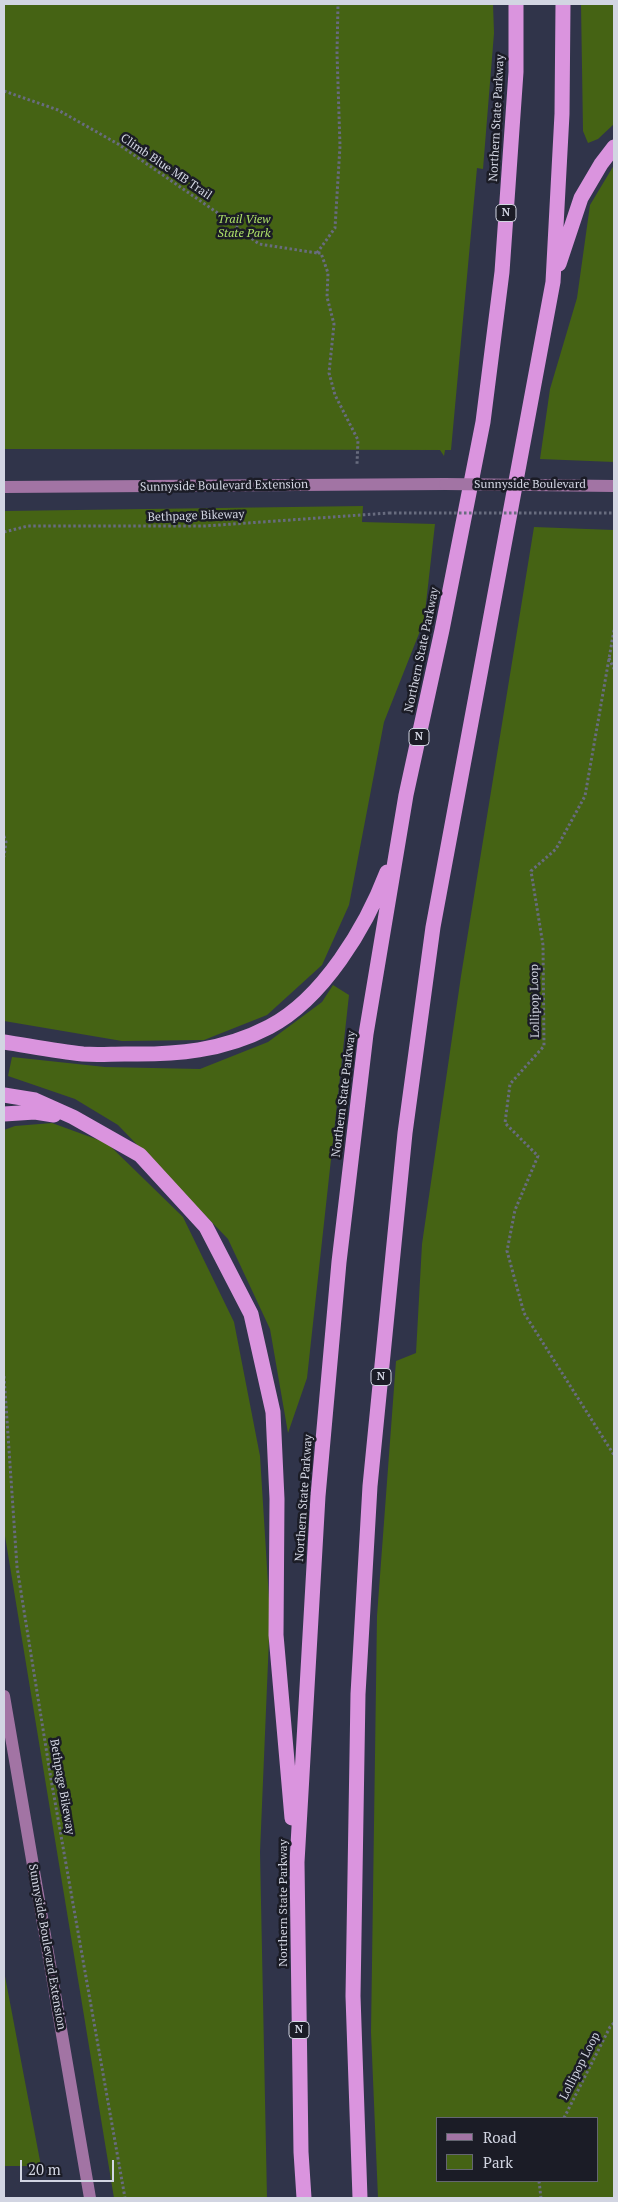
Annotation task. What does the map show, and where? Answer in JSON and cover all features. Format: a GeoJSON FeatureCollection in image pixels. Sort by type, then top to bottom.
{"type":"FeatureCollection","features":[{"type":"Feature","properties":{"kind":"highway","name":"Northern State Parkway"},"geometry":{"type":"LineString","coordinates":[[304,2198],[301,2143],[297,1862],[318,1496],[339,1262],[366,1034],[406,794],[442,630],[483,422],[502,272],[516,72],[516,4]]}},
{"type":"Feature","properties":{"kind":"highway","name":"N"},"geometry":{"type":"LineString","coordinates":[[360,2198],[353,1996],[358,1694],[370,1486],[402,1162],[433,927],[553,282],[562,114],[563,4]]}},
{"type":"Feature","properties":{"kind":"highway"},"geometry":{"type":"LineString","coordinates":[[553,282],[581,198],[601,164],[614,147]]}},
{"type":"Feature","properties":{"kind":"highway"},"geometry":{"type":"LineString","coordinates":[[4,1042],[84,1054],[169,1054],[200,1051],[270,1027],[297,1007],[327,977],[361,930],[398,846]]}},
{"type":"Feature","properties":{"kind":"highway"},"geometry":{"type":"LineString","coordinates":[[4,1095],[36,1100],[73,1117],[140,1155],[206,1227],[250,1314],[273,1412],[277,1499],[276,1635],[297,1862]]}},
{"type":"Feature","properties":{"kind":"highway"},"geometry":{"type":"LineString","coordinates":[[4,1114],[35,1112],[73,1117]]}},
{"type":"Feature","properties":{"kind":"main road","name":"Sunnyside Boulevard"},"geometry":{"type":"LineString","coordinates":[[445,484],[614,486]]}},
{"type":"Feature","properties":{"kind":"main road","name":"Sunnyside Boulevard Extension"},"geometry":{"type":"LineString","coordinates":[[4,487],[445,484]]}},
{"type":"Feature","properties":{"kind":"main road","name":"Sunnyside Boulevard Extension"},"geometry":{"type":"LineString","coordinates":[[4,1696],[90,2198]]}},
{"type":"Feature","properties":{"kind":"path"},"geometry":{"type":"LineString","coordinates":[[338,4],[337,53],[340,146],[335,228],[317,253],[321,253],[328,273],[327,297],[334,324],[328,372],[335,395],[358,440],[357,464]]}},
{"type":"Feature","properties":{"kind":"path","name":"Climb Blue MB Trail"},"geometry":{"type":"LineString","coordinates":[[4,91],[58,110],[118,144],[226,218],[259,244],[317,253]]}},
{"type":"Feature","properties":{"kind":"path","name":"Bethpage Bikeway"},"geometry":{"type":"LineString","coordinates":[[4,532],[28,526],[205,526],[389,513],[614,514]]}},
{"type":"Feature","properties":{"kind":"path","name":"Lollipop Loop"},"geometry":{"type":"LineString","coordinates":[[614,630],[585,796],[556,849],[530,871],[543,945],[544,1046],[510,1084],[505,1123],[538,1156],[515,1210],[507,1251],[524,1312],[614,1455]]}},
{"type":"Feature","properties":{"kind":"path"},"geometry":{"type":"LineString","coordinates":[[609,658],[614,669]]}},
{"type":"Feature","properties":{"kind":"path"},"geometry":{"type":"LineString","coordinates":[[4,836],[6,842],[4,857]]}},
{"type":"Feature","properties":{"kind":"path","name":"Bethpage Bikeway"},"geometry":{"type":"LineString","coordinates":[[4,1376],[17,1567],[51,1779],[125,2198]]}},
{"type":"Feature","properties":{"kind":"path","name":"Lollipop Loop"},"geometry":{"type":"LineString","coordinates":[[565,2117],[614,2023]]}},
{"type":"Feature","properties":{"kind":"path"},"geometry":{"type":"LineString","coordinates":[[539,2182],[541,2198]]}},
{"type":"Feature","properties":{"kind":"green space","name":"Trail View State Park"},"geometry":{"type":"Polygon","coordinates":[[[4,4],[493,4],[494,33],[483,169],[477,168],[451,450],[445,450],[444,456],[440,450],[4,449],[4,4]]]}},
{"type":"Feature","properties":{"kind":"green space"},"geometry":{"type":"Polygon","coordinates":[[[581,4],[614,4],[614,124],[598,139],[588,143],[583,131],[581,4]]]}},
{"type":"Feature","properties":{"kind":"green space"},"geometry":{"type":"Polygon","coordinates":[[[614,165],[614,462],[540,459],[550,389],[577,298],[590,205],[614,165]]]}},
{"type":"Feature","properties":{"kind":"green space"},"geometry":{"type":"Polygon","coordinates":[[[363,506],[362,522],[435,524],[424,621],[384,722],[349,905],[322,965],[267,1015],[204,1040],[122,1041],[4,1021],[4,511],[363,506]]]}},
{"type":"Feature","properties":{"kind":"green space"},"geometry":{"type":"Polygon","coordinates":[[[534,527],[614,530],[614,2198],[378,2198],[371,2032],[377,1616],[396,1361],[416,1353],[422,1244],[461,976],[534,527]]]}},
{"type":"Feature","properties":{"kind":"green space"},"geometry":{"type":"Polygon","coordinates":[[[333,985],[349,995],[307,1378],[288,1433],[270,1329],[228,1239],[118,1125],[75,1099],[8,1076],[12,1057],[105,1067],[200,1069],[268,1042],[322,1002],[333,985]]]}},
{"type":"Feature","properties":{"kind":"green space"},"geometry":{"type":"Polygon","coordinates":[[[52,1123],[107,1143],[183,1217],[234,1322],[260,1456],[270,1615],[260,1852],[267,2198],[114,2198],[4,1530],[4,1130],[15,1126],[52,1123]]]}},
{"type":"Feature","properties":{"kind":"green space"},"geometry":{"type":"Polygon","coordinates":[[[4,1971],[41,2166],[4,2166],[4,1971]]]}}]}
